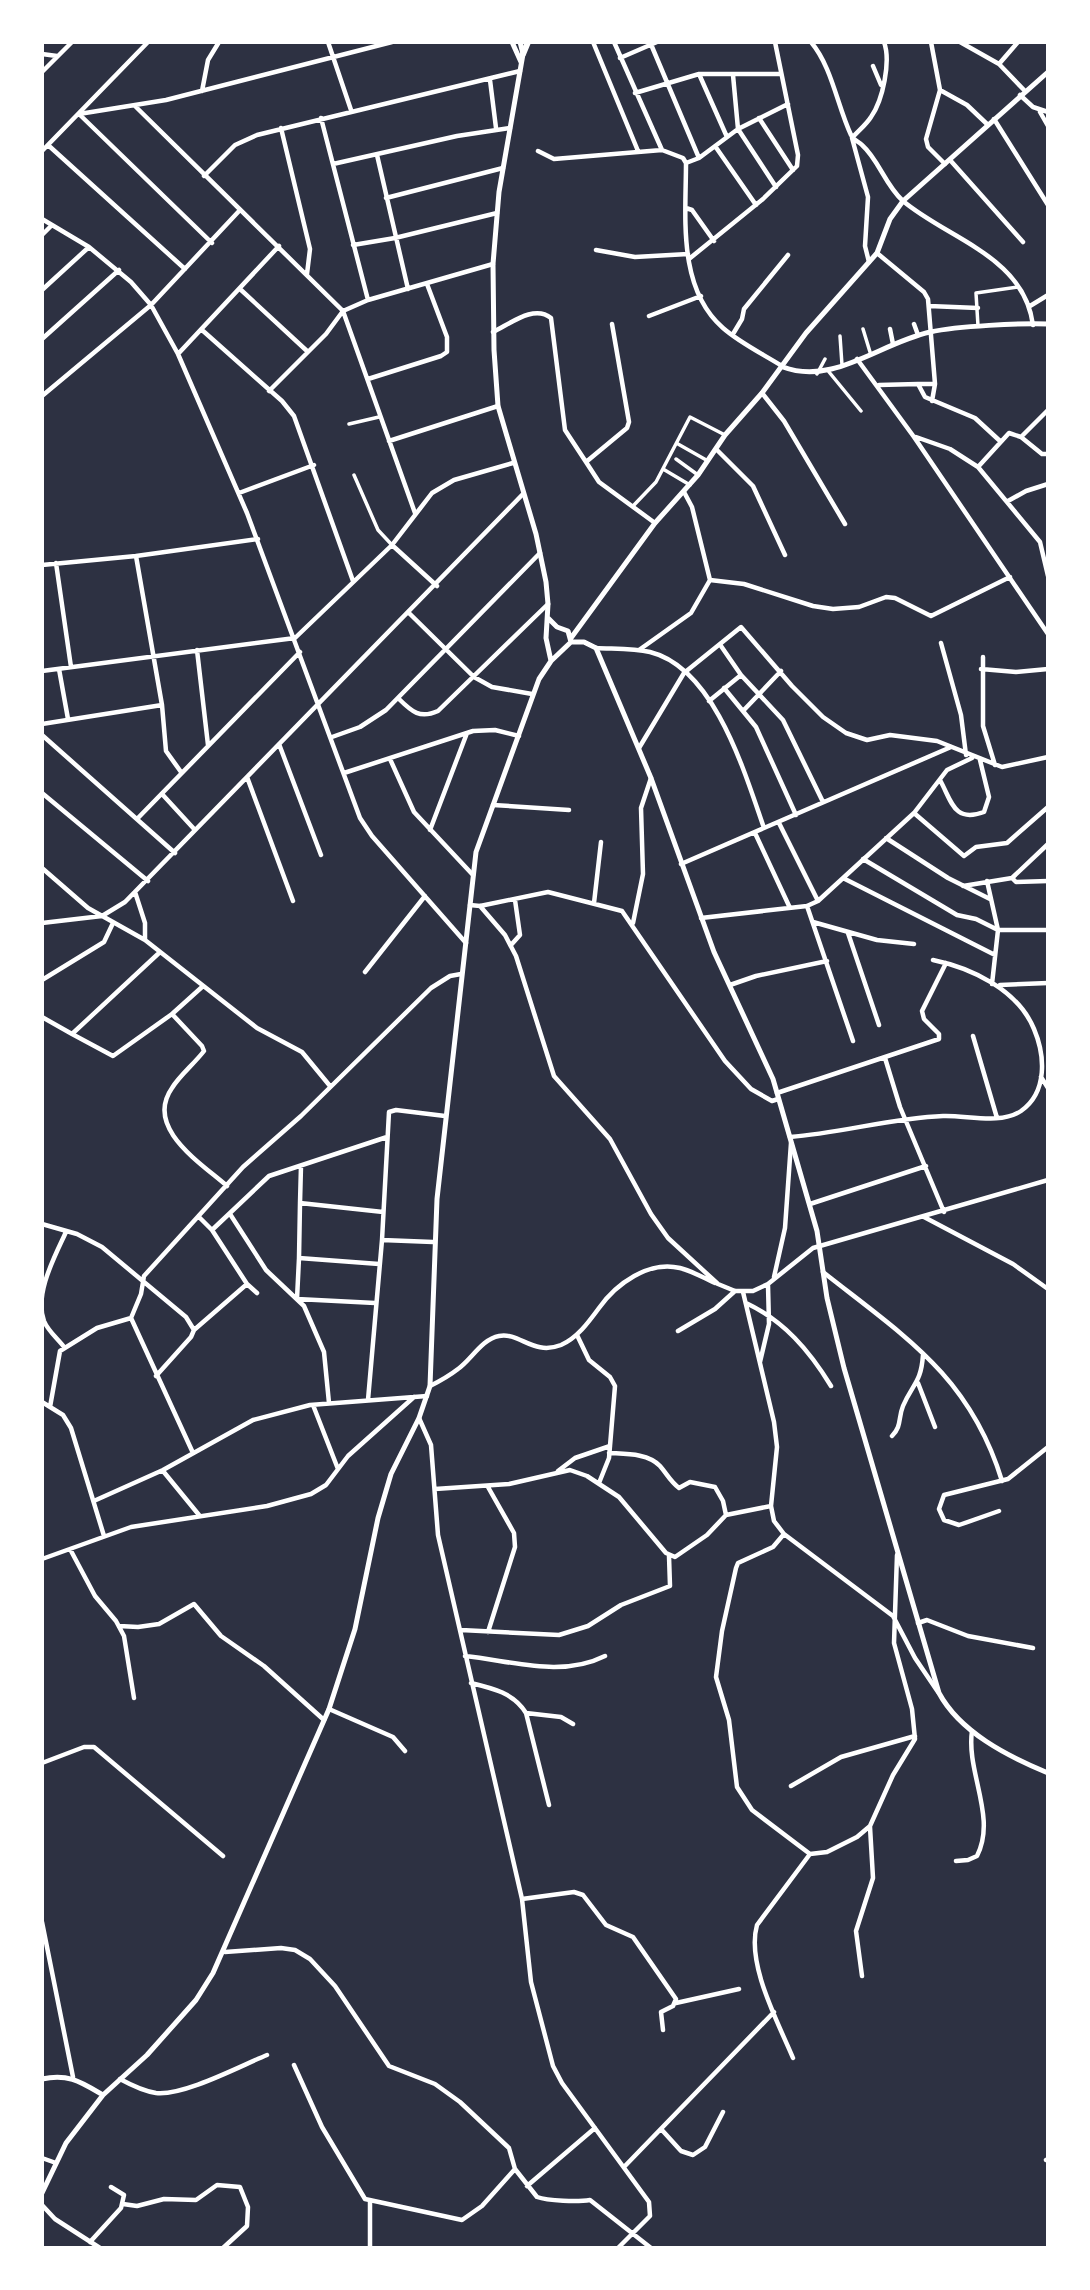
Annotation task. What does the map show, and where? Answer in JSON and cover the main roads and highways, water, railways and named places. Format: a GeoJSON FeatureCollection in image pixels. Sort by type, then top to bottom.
{"type":"FeatureCollection","features":[{"type":"Feature","properties":{"kind":"main road"},"geometry":{"type":"LineString","coordinates":[[523,54],[528,42]]}}]}
